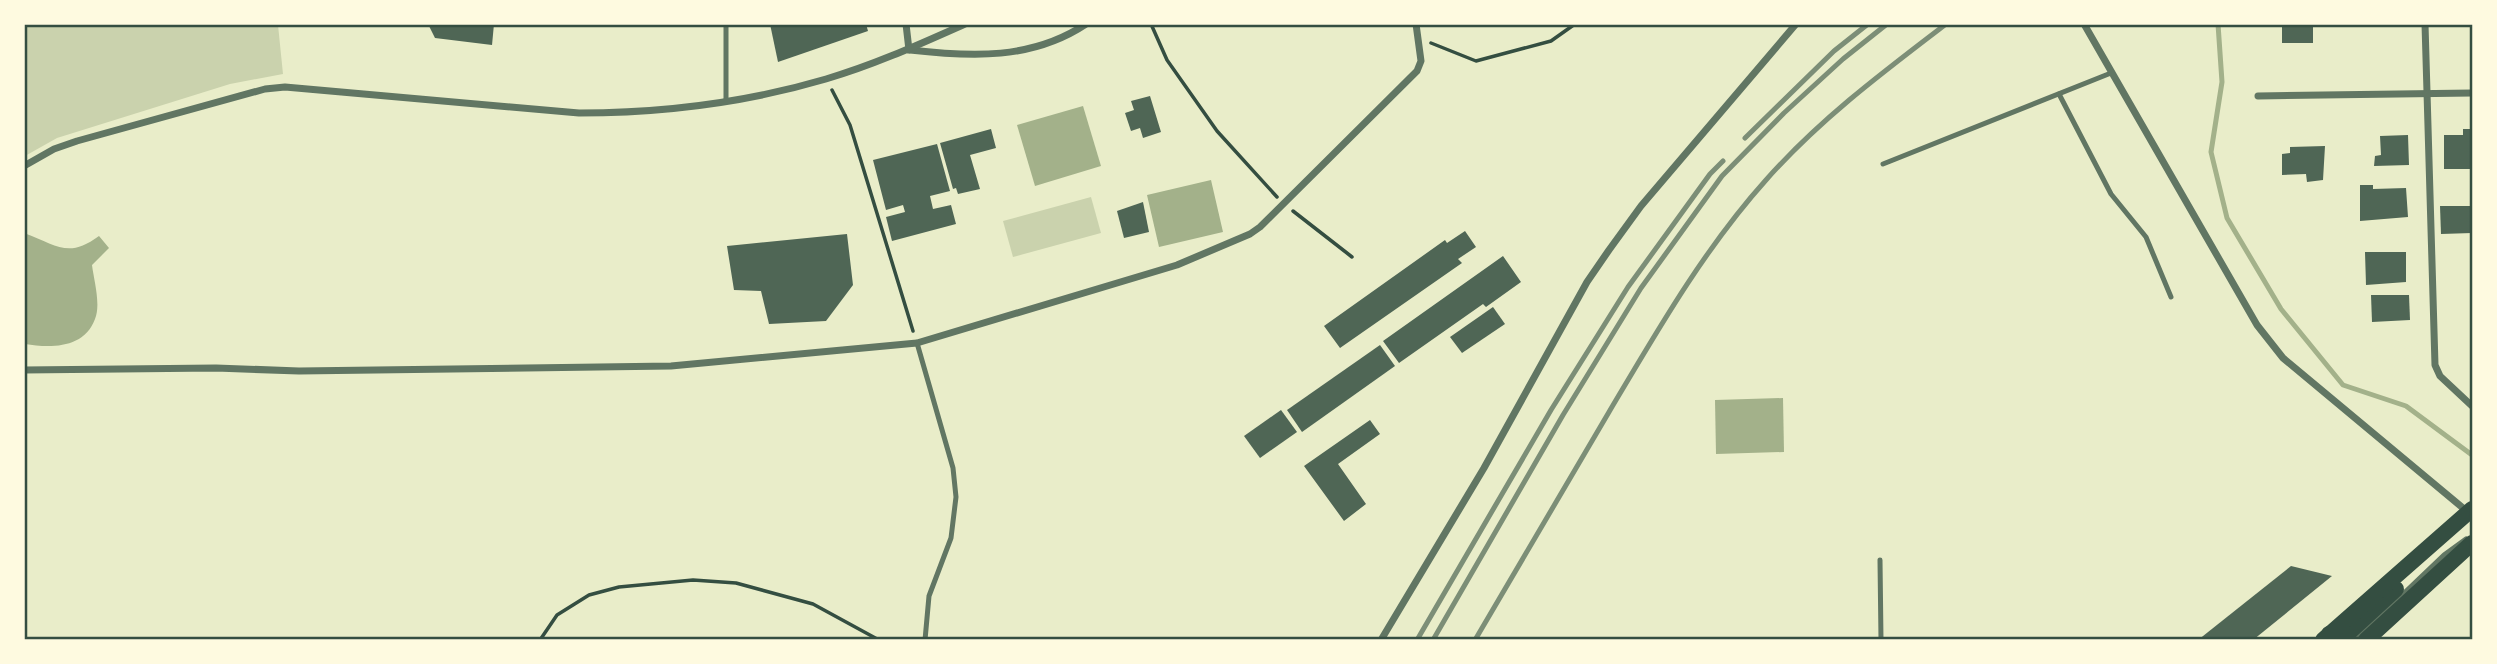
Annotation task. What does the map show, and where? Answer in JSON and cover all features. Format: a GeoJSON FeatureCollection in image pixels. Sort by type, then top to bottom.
{"type":"FeatureCollection","features":[{"type":"Feature","properties":{"kind":"main road"},"geometry":{"type":"LineString","coordinates":[[2339,638],[2471,514]]}},
{"type":"Feature","properties":{"kind":"main road"},"geometry":{"type":"LineString","coordinates":[[2366,639],[2473,543]]}},
{"type":"Feature","properties":{"kind":"street"},"geometry":{"type":"LineString","coordinates":[[906,24],[909,50]]}},
{"type":"Feature","properties":{"kind":"street"},"geometry":{"type":"LineString","coordinates":[[24,166],[54,149],[77,141],[246,93],[285,87],[579,113],[609,113],[726,101],[826,79],[909,50],[965,24]]}},
{"type":"Feature","properties":{"kind":"street"},"geometry":{"type":"LineString","coordinates":[[909,50],[1000,55],[1027,50],[1071,34],[1086,24]]}},
{"type":"Feature","properties":{"kind":"street"},"geometry":{"type":"LineString","coordinates":[[24,370],[216,368],[406,371],[671,366],[917,343],[1177,265],[1256,230],[1417,71],[1421,61],[1416,24]]}},
{"type":"Feature","properties":{"kind":"street"},"geometry":{"type":"LineString","coordinates":[[1381,639],[1484,468],[1587,282],[1642,206],[1796,24]]}},
{"type":"Feature","properties":{"kind":"street"},"geometry":{"type":"LineString","coordinates":[[2084,24],[2256,325],[2283,358],[2471,514]]}},
{"type":"Feature","properties":{"kind":"street"},"geometry":{"type":"LineString","coordinates":[[2425,24],[2435,366],[2440,376],[2473,406]]}},
{"type":"Feature","properties":{"kind":"street"},"geometry":{"type":"LineString","coordinates":[[2258,96],[2473,93]]}},
{"type":"Feature","properties":{"kind":"lane"},"geometry":{"type":"LineString","coordinates":[[726,24],[726,101]]}},
{"type":"Feature","properties":{"kind":"lane"},"geometry":{"type":"LineString","coordinates":[[1883,164],[2111,73]]}},
{"type":"Feature","properties":{"kind":"lane"},"geometry":{"type":"LineString","coordinates":[[2059,93],[2111,194],[2146,237],[2171,297]]}},
{"type":"Feature","properties":{"kind":"lane"},"geometry":{"type":"LineString","coordinates":[[917,343],[953,468],[956,497],[951,538],[928,603],[925,639]]}},
{"type":"Feature","properties":{"kind":"lane"},"geometry":{"type":"LineString","coordinates":[[2339,638],[2444,555],[2473,536]]}},
{"type":"Feature","properties":{"kind":"lane"},"geometry":{"type":"LineString","coordinates":[[1880,560],[1881,639]]}},
{"type":"Feature","properties":{"kind":"path"},"geometry":{"type":"LineString","coordinates":[[1152,24],[1167,60],[1217,131],[1283,204],[1352,257]]}},
{"type":"Feature","properties":{"kind":"path"},"geometry":{"type":"LineString","coordinates":[[1418,34],[1437,46],[1476,61],[1551,41],[1575,24]]}},
{"type":"Feature","properties":{"kind":"path"},"geometry":{"type":"LineString","coordinates":[[826,79],[850,125],[917,343]]}},
{"type":"Feature","properties":{"kind":"path"},"geometry":{"type":"LineString","coordinates":[[540,639],[557,615],[589,595],[619,587],[693,580],[736,583],[813,604],[879,639]]}},
{"type":"Feature","properties":{"kind":"shaded area"},"geometry":{"type":"Polygon","coordinates":[[[25,24],[278,25],[283,74],[230,84],[57,138],[25,156],[25,24]]]}},
{"type":"Feature","properties":{"kind":"shaded area"},"geometry":{"type":"Polygon","coordinates":[[[1083,106],[1101,166],[1035,186],[1017,125],[1083,106]]]}},
{"type":"Feature","properties":{"kind":"shaded area"},"geometry":{"type":"Polygon","coordinates":[[[1211,180],[1223,232],[1159,247],[1147,195],[1211,180]]]}},
{"type":"Feature","properties":{"kind":"shaded area"},"geometry":{"type":"Polygon","coordinates":[[[1091,197],[1101,233],[1013,257],[1003,221],[1091,197]]]}},
{"type":"Feature","properties":{"kind":"shaded area"},"geometry":{"type":"Polygon","coordinates":[[[24,233],[62,248],[79,247],[99,236],[109,248],[92,265],[97,300],[95,319],[90,329],[75,341],[55,346],[25,344],[24,233]]]}},
{"type":"Feature","properties":{"kind":"shaded area"},"geometry":{"type":"Polygon","coordinates":[[[1783,398],[1784,452],[1716,454],[1715,400],[1783,398]]]}},
{"type":"Feature","properties":{"kind":"building"},"geometry":{"type":"Polygon","coordinates":[[[428,24],[494,24],[492,45],[435,38],[428,24]]]}},
{"type":"Feature","properties":{"kind":"building"},"geometry":{"type":"Polygon","coordinates":[[[770,24],[866,24],[868,31],[778,62],[770,24]]]}},
{"type":"Feature","properties":{"kind":"building"},"geometry":{"type":"Polygon","coordinates":[[[2282,24],[2313,24],[2313,43],[2282,43],[2282,24]]]}},
{"type":"Feature","properties":{"kind":"building"},"geometry":{"type":"Polygon","coordinates":[[[1150,96],[1161,132],[1143,138],[1140,128],[1131,131],[1125,113],[1134,110],[1131,101],[1150,96]]]}},
{"type":"Feature","properties":{"kind":"building"},"geometry":{"type":"Polygon","coordinates":[[[991,129],[996,148],[970,155],[980,189],[958,194],[956,188],[953,189],[940,143],[991,129]]]}},
{"type":"Feature","properties":{"kind":"building"},"geometry":{"type":"Polygon","coordinates":[[[2463,129],[2472,129],[2472,169],[2444,169],[2444,135],[2463,135],[2463,129]]]}},
{"type":"Feature","properties":{"kind":"building"},"geometry":{"type":"Polygon","coordinates":[[[2408,135],[2409,165],[2374,166],[2375,156],[2381,155],[2380,136],[2408,135]]]}},
{"type":"Feature","properties":{"kind":"building"},"geometry":{"type":"Polygon","coordinates":[[[937,144],[950,191],[930,196],[933,209],[951,205],[956,224],[892,241],[886,217],[905,212],[903,205],[886,210],[873,160],[937,144]]]}},
{"type":"Feature","properties":{"kind":"building"},"geometry":{"type":"Polygon","coordinates":[[[2325,146],[2323,180],[2307,182],[2306,174],[2282,175],[2282,154],[2290,153],[2290,147],[2325,146]]]}},
{"type":"Feature","properties":{"kind":"building"},"geometry":{"type":"Polygon","coordinates":[[[2360,185],[2373,185],[2373,189],[2406,188],[2408,217],[2360,221],[2360,185]]]}},
{"type":"Feature","properties":{"kind":"building"},"geometry":{"type":"Polygon","coordinates":[[[1143,202],[1149,232],[1124,238],[1117,211],[1143,202]]]}},
{"type":"Feature","properties":{"kind":"building"},"geometry":{"type":"Polygon","coordinates":[[[2440,206],[2472,206],[2472,233],[2441,234],[2440,206]]]}},
{"type":"Feature","properties":{"kind":"building"},"geometry":{"type":"Polygon","coordinates":[[[1465,231],[1476,247],[1458,259],[1462,263],[1340,348],[1324,326],[1445,240],[1447,243],[1465,231]]]}},
{"type":"Feature","properties":{"kind":"building"},"geometry":{"type":"Polygon","coordinates":[[[847,234],[853,285],[826,321],[769,324],[761,291],[734,290],[727,246],[847,234]]]}},
{"type":"Feature","properties":{"kind":"building"},"geometry":{"type":"Polygon","coordinates":[[[2365,252],[2406,252],[2406,282],[2366,285],[2365,252]]]}},
{"type":"Feature","properties":{"kind":"building"},"geometry":{"type":"Polygon","coordinates":[[[1503,256],[1521,282],[1486,307],[1483,304],[1399,363],[1383,341],[1503,256]]]}},
{"type":"Feature","properties":{"kind":"building"},"geometry":{"type":"Polygon","coordinates":[[[2371,295],[2409,295],[2410,320],[2372,322],[2371,295]]]}},
{"type":"Feature","properties":{"kind":"building"},"geometry":{"type":"Polygon","coordinates":[[[1493,307],[1505,324],[1462,353],[1450,337],[1493,307]]]}},
{"type":"Feature","properties":{"kind":"building"},"geometry":{"type":"Polygon","coordinates":[[[1380,345],[1395,366],[1302,432],[1287,410],[1380,345]]]}},
{"type":"Feature","properties":{"kind":"building"},"geometry":{"type":"Polygon","coordinates":[[[1281,410],[1297,432],[1260,458],[1244,436],[1281,410]]]}},
{"type":"Feature","properties":{"kind":"building"},"geometry":{"type":"Polygon","coordinates":[[[1370,420],[1380,434],[1338,464],[1366,504],[1344,521],[1304,466],[1370,420]]]}},
{"type":"Feature","properties":{"kind":"building"},"geometry":{"type":"Polygon","coordinates":[[[2291,566],[2332,576],[2253,640],[2198,640],[2291,566]]]}},
{"type":"Feature","properties":{"kind":"waterway"},"geometry":{"type":"LineString","coordinates":[[2218,24],[2222,82],[2211,152],[2227,218],[2281,309],[2343,385],[2406,406],[2472,455]]}},
{"type":"Feature","properties":{"kind":"railway"},"geometry":{"type":"LineString","coordinates":[[1745,138],[1834,51],[1868,24]]}},
{"type":"Feature","properties":{"kind":"railway"},"geometry":{"type":"LineString","coordinates":[[1433,640],[1563,415],[1641,288],[1722,176],[1784,113],[1843,59],[1887,24]]}},
{"type":"Feature","properties":{"kind":"railway"},"geometry":{"type":"LineString","coordinates":[[1475,640],[1645,351],[1702,262],[1743,206],[1786,158],[1830,117],[1946,24]]}},
{"type":"Feature","properties":{"kind":"railway"},"geometry":{"type":"LineString","coordinates":[[1417,640],[1551,410],[1628,287],[1710,174],[1723,161]]}}]}
